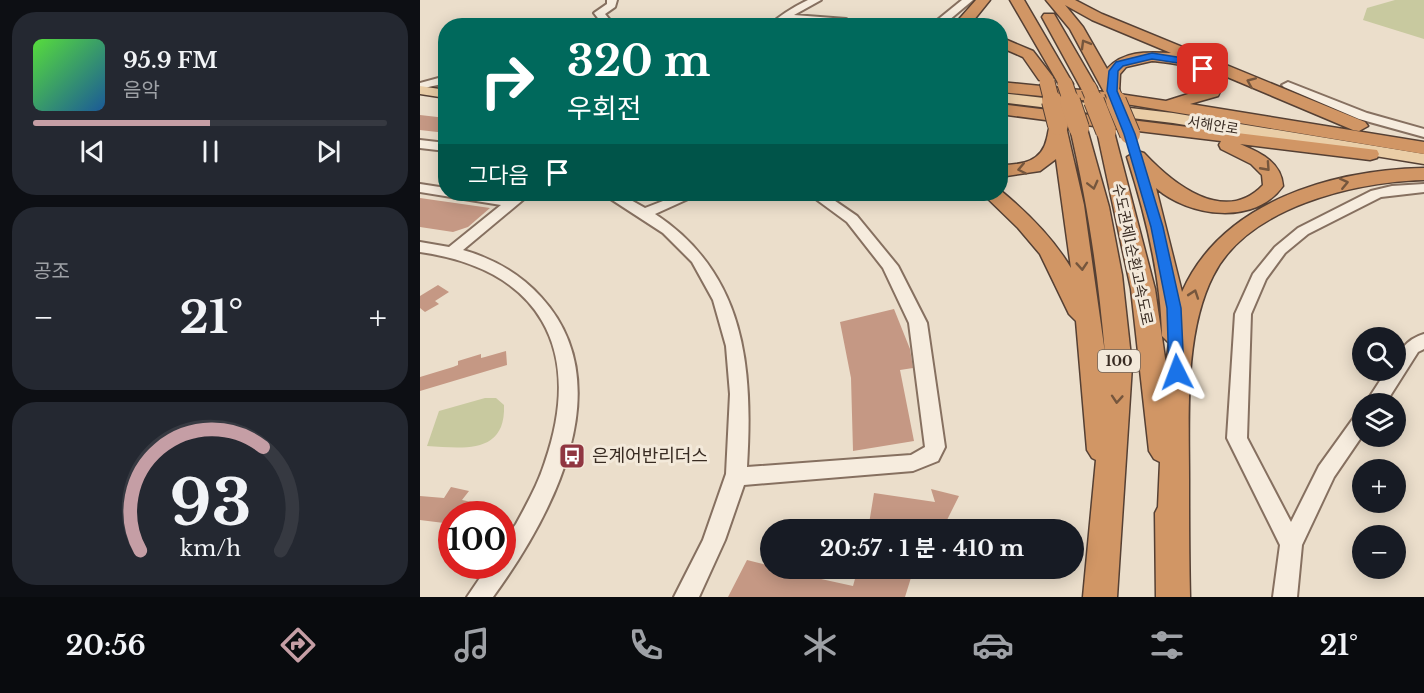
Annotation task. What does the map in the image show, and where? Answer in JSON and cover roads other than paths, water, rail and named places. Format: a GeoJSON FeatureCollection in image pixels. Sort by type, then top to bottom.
{"type":"FeatureCollection","features":[{"type":"Feature","properties":{"kind":"highway"},"geometry":{"type":"LineString","coordinates":[[970,18],[983,0]]}},
{"type":"Feature","properties":{"kind":"highway"},"geometry":{"type":"LineString","coordinates":[[1005,0],[1037,54],[1069,127],[1071,179],[1109,504]]}},
{"type":"Feature","properties":{"kind":"highway","name":"수도권제1순환고속도로"},"geometry":{"type":"LineString","coordinates":[[1017,0],[1044,43],[1065,84],[1069,127],[1099,207],[1110,275],[1119,366],[1100,597]]}},
{"type":"Feature","properties":{"kind":"highway","name":"수도권제1순환고속도로"},"geometry":{"type":"LineString","coordinates":[[1037,0],[1062,37],[1089,88],[1118,132],[1143,289],[1173,529],[1173,597]]}},
{"type":"Feature","properties":{"kind":"highway"},"geometry":{"type":"LineString","coordinates":[[1053,0],[1076,27],[1112,91]]}},
{"type":"Feature","properties":{"kind":"highway"},"geometry":{"type":"LineString","coordinates":[[1065,0],[1097,17],[1343,120],[1424,147]]}},
{"type":"Feature","properties":{"kind":"highway"},"geometry":{"type":"LineString","coordinates":[[1008,45],[1028,54],[1046,79]]}},
{"type":"Feature","properties":{"kind":"highway"},"geometry":{"type":"LineString","coordinates":[[1008,88],[1132,100],[1174,102],[1212,92],[1215,84],[1210,74],[1192,64],[1152,56],[1120,64],[1113,71],[1112,91],[1118,132],[1137,157],[1178,196],[1208,205],[1235,207],[1254,203],[1274,189],[1275,179],[1269,168],[1244,151],[1207,139],[1153,129]]}},
{"type":"Feature","properties":{"kind":"highway"},"geometry":{"type":"LineString","coordinates":[[1132,100],[1424,147]]}},
{"type":"Feature","properties":{"kind":"highway"},"geometry":{"type":"LineString","coordinates":[[1008,111],[1424,160]]}},
{"type":"Feature","properties":{"kind":"highway"},"geometry":{"type":"LineString","coordinates":[[1008,170],[1024,169],[1048,159],[1069,127]]}},
{"type":"Feature","properties":{"kind":"highway"},"geometry":{"type":"LineString","coordinates":[[1137,157],[1157,227],[1174,308],[1178,393]]}},
{"type":"Feature","properties":{"kind":"highway"},"geometry":{"type":"LineString","coordinates":[[1173,529],[1178,393],[1185,328],[1192,296],[1201,275],[1240,231],[1273,209],[1339,184],[1375,176],[1424,174]]}},
{"type":"Feature","properties":{"kind":"highway"},"geometry":{"type":"LineString","coordinates":[[1002,201],[1020,216],[1055,261],[1087,327]]}},
{"type":"Feature","properties":{"kind":"main road"},"geometry":{"type":"LineString","coordinates":[[420,88],[438,92]]}},
{"type":"Feature","properties":{"kind":"main road","name":"서해안로"},"geometry":{"type":"LineString","coordinates":[[1008,98],[1173,118],[1424,160]]}},
{"type":"Feature","properties":{"kind":"street"},"geometry":{"type":"LineString","coordinates":[[603,18],[599,13],[612,5],[612,0]]}},
{"type":"Feature","properties":{"kind":"street"},"geometry":{"type":"LineString","coordinates":[[788,18],[792,11],[816,0]]}},
{"type":"Feature","properties":{"kind":"street"},"geometry":{"type":"LineString","coordinates":[[945,18],[968,0]]}},
{"type":"Feature","properties":{"kind":"street"},"geometry":{"type":"LineString","coordinates":[[420,88],[438,82]]}},
{"type":"Feature","properties":{"kind":"street"},"geometry":{"type":"LineString","coordinates":[[1288,85],[1363,116],[1424,133]]}},
{"type":"Feature","properties":{"kind":"street"},"geometry":{"type":"LineString","coordinates":[[420,144],[438,146]]}},
{"type":"Feature","properties":{"kind":"street"},"geometry":{"type":"LineString","coordinates":[[420,188],[438,191]]}},
{"type":"Feature","properties":{"kind":"street"},"geometry":{"type":"LineString","coordinates":[[1291,545],[1237,438],[1243,315],[1259,278],[1280,250],[1303,231],[1376,194],[1392,190],[1424,188]]}},
{"type":"Feature","properties":{"kind":"street"},"geometry":{"type":"LineString","coordinates":[[452,252],[514,201]]}},
{"type":"Feature","properties":{"kind":"street"},"geometry":{"type":"LineString","coordinates":[[623,201],[646,213],[697,259],[717,291],[728,321],[739,388],[735,477],[708,553],[686,597]]}},
{"type":"Feature","properties":{"kind":"street"},"geometry":{"type":"LineString","coordinates":[[646,213],[675,201]]}},
{"type":"Feature","properties":{"kind":"street"},"geometry":{"type":"LineString","coordinates":[[735,477],[913,463],[932,455],[935,447],[918,323],[890,267],[852,219],[826,201]]}},
{"type":"Feature","properties":{"kind":"street"},"geometry":{"type":"LineString","coordinates":[[420,247],[452,252],[487,263],[510,277],[533,296],[553,319],[566,352],[568,402],[563,434],[540,504],[516,543]]}},
{"type":"Feature","properties":{"kind":"street"},"geometry":{"type":"LineString","coordinates":[[1381,393],[1412,348],[1424,340]]}},
{"type":"Feature","properties":{"kind":"street"},"geometry":{"type":"LineString","coordinates":[[1285,597],[1291,545],[1326,472],[1352,435]]}},
{"type":"Feature","properties":{"kind":"street"},"geometry":{"type":"LineString","coordinates":[[479,597],[492,579]]}},
{"type":"Feature","properties":{"kind":"place","name":"은계어반리더스"},"geometry":{"type":"Point","coordinates":[572,456]}}]}
